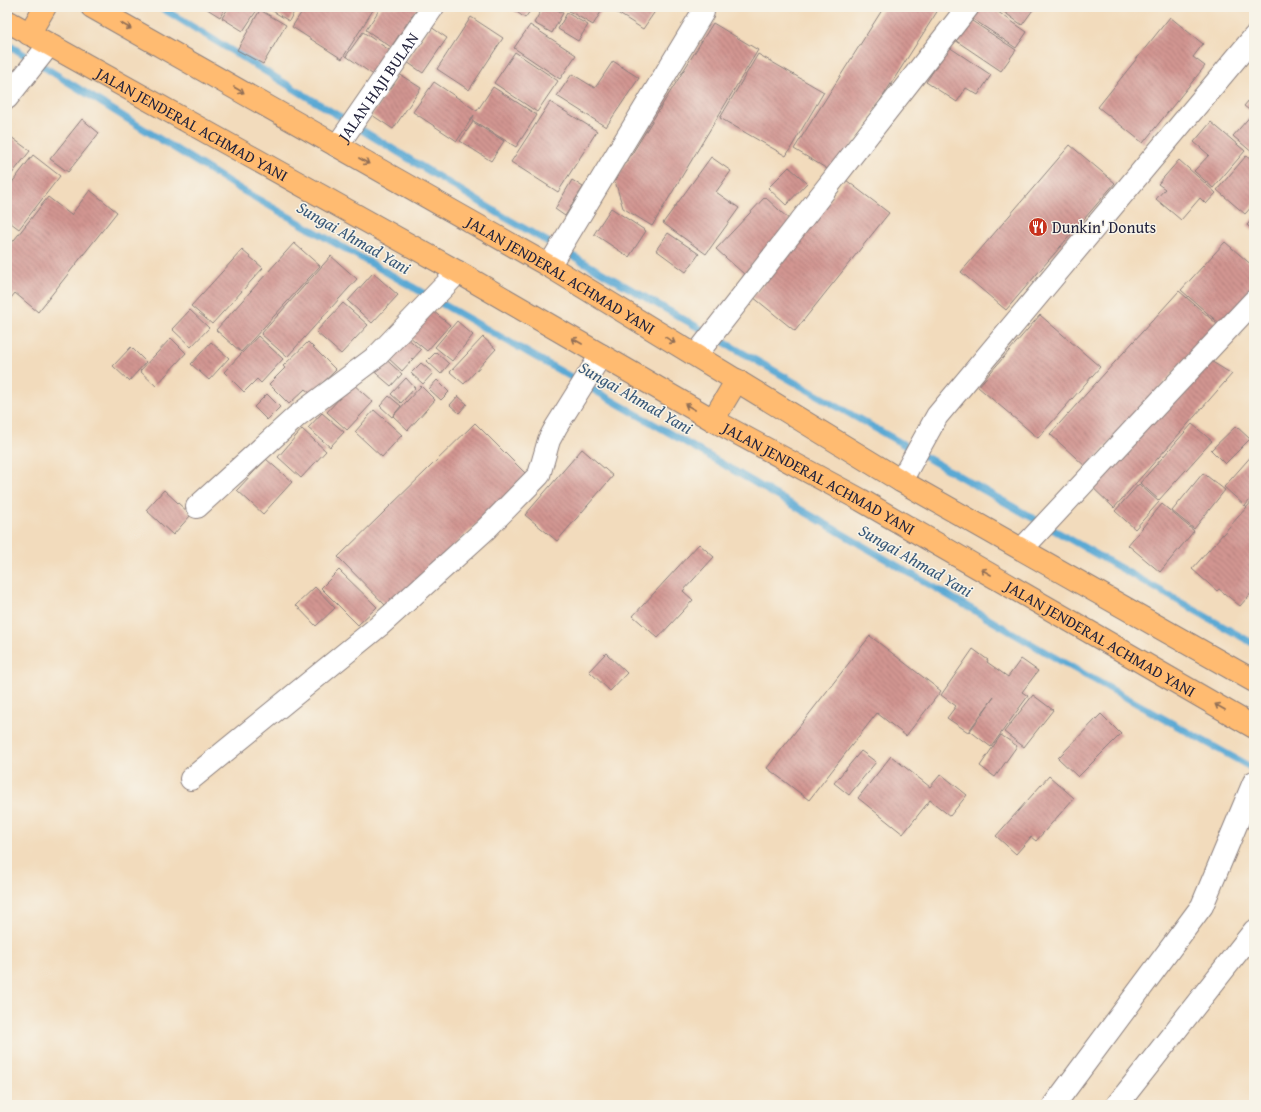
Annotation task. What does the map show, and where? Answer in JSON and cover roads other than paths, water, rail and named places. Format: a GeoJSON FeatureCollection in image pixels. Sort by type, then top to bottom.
{"type":"FeatureCollection","features":[{"type":"Feature","properties":{"kind":"highway"},"geometry":{"type":"LineString","coordinates":[[29,34],[45,7]]}},
{"type":"Feature","properties":{"kind":"highway","name":"JALAN JENDERAL ACHMAD YANI"},"geometry":{"type":"LineString","coordinates":[[92,7],[341,139],[901,481],[1029,542],[1254,681]]}},
{"type":"Feature","properties":{"kind":"highway","name":"JALAN JENDERAL ACHMAD YANI"},"geometry":{"type":"LineString","coordinates":[[7,21],[458,272],[713,420],[861,500],[1254,727]]}},
{"type":"Feature","properties":{"kind":"highway"},"geometry":{"type":"LineString","coordinates":[[713,420],[737,380]]}},
{"type":"Feature","properties":{"kind":"street","name":"JALAN HAJI BULAN"},"geometry":{"type":"LineString","coordinates":[[341,139],[433,7]]}},
{"type":"Feature","properties":{"kind":"street"},"geometry":{"type":"LineString","coordinates":[[696,355],[968,7]]}},
{"type":"Feature","properties":{"kind":"street"},"geometry":{"type":"LineString","coordinates":[[549,266],[703,12]]}},
{"type":"Feature","properties":{"kind":"street"},"geometry":{"type":"LineString","coordinates":[[901,481],[937,416],[1254,37]]}},
{"type":"Feature","properties":{"kind":"street"},"geometry":{"type":"LineString","coordinates":[[7,98],[49,45]]}},
{"type":"Feature","properties":{"kind":"street"},"geometry":{"type":"LineString","coordinates":[[196,508],[297,416],[377,356],[458,272]]}},
{"type":"Feature","properties":{"kind":"street"},"geometry":{"type":"LineString","coordinates":[[1029,542],[1254,301]]}},
{"type":"Feature","properties":{"kind":"street"},"geometry":{"type":"LineString","coordinates":[[191,779],[379,626],[486,529],[539,475],[549,440],[601,355]]}},
{"type":"Feature","properties":{"kind":"street"},"geometry":{"type":"LineString","coordinates":[[1054,1105],[1202,906],[1251,790]]}},
{"type":"Feature","properties":{"kind":"street"},"geometry":{"type":"LineString","coordinates":[[1116,1105],[1254,931]]}},
{"type":"Feature","properties":{"kind":"waterway","name":"Sungai Ahmad Yani"},"geometry":{"type":"LineString","coordinates":[[160,7],[506,218],[1254,644]]}},
{"type":"Feature","properties":{"kind":"waterway","name":"Sungai Ahmad Yani"},"geometry":{"type":"LineString","coordinates":[[7,44],[240,189],[659,427],[1059,660],[1254,769]]}},
{"type":"Feature","properties":{"kind":"place","name":"Dunkin' Donuts"},"geometry":{"type":"Point","coordinates":[1038,227]}}]}
